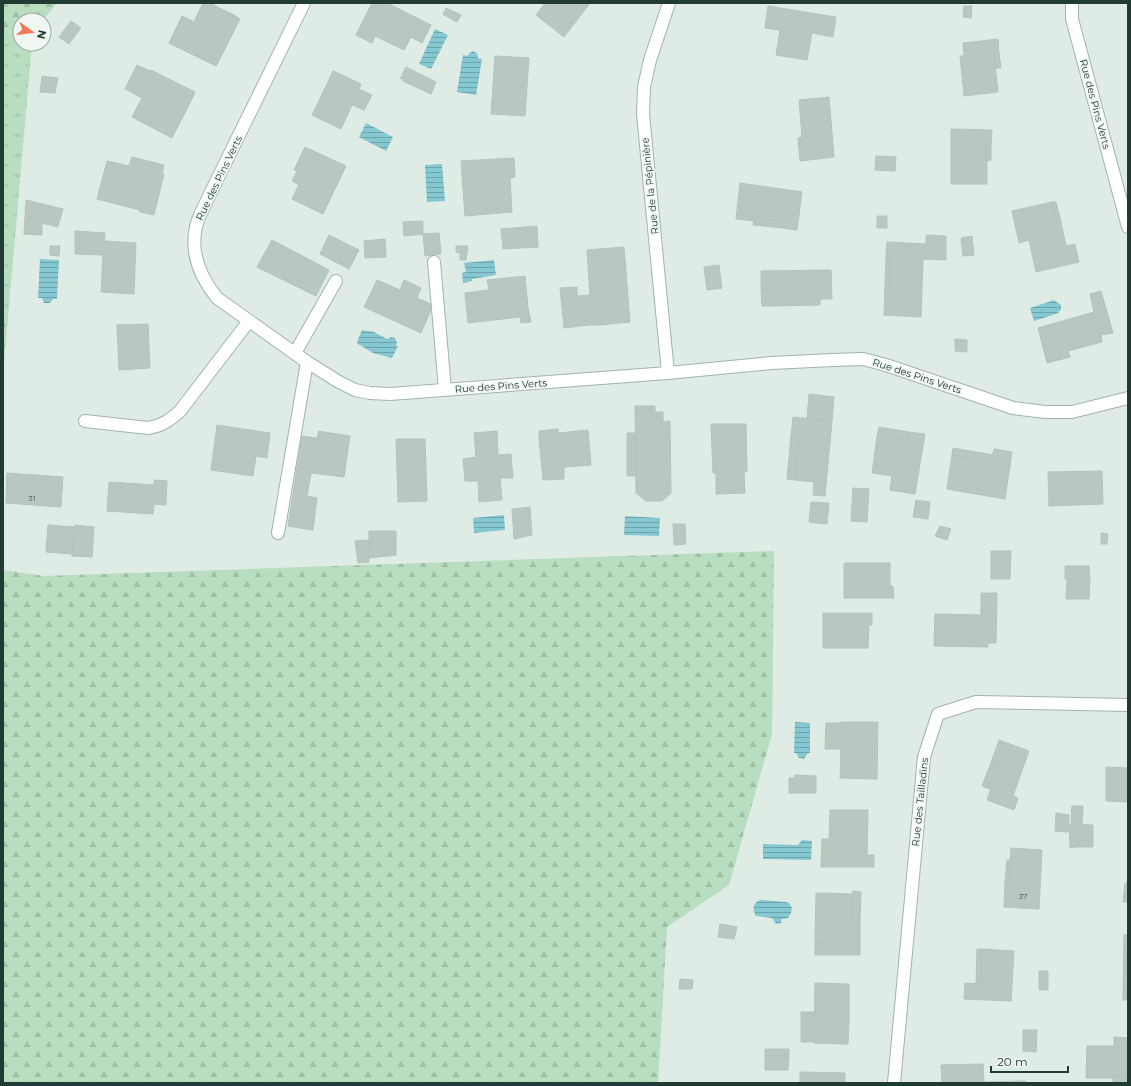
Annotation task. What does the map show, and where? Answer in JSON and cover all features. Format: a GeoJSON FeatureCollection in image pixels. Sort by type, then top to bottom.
{"type":"FeatureCollection","features":[{"type":"Feature","properties":{"kind":"street","name":"Rue des Pins Verts"},"geometry":{"type":"LineString","coordinates":[[304,3],[208,198],[196,226],[194,244],[196,260],[208,287],[217,298],[307,362],[355,390],[370,393],[390,394],[668,373],[770,363],[863,359],[886,365],[1013,408],[1045,412],[1072,412],[1128,398]]}},
{"type":"Feature","properties":{"kind":"street","name":"Rue de la Pépinière"},"geometry":{"type":"LineString","coordinates":[[668,373],[643,114],[644,88],[650,60],[669,3]]}},
{"type":"Feature","properties":{"kind":"street","name":"Rue des Pins Verts"},"geometry":{"type":"LineString","coordinates":[[1072,3],[1072,19],[1128,227]]}},
{"type":"Feature","properties":{"kind":"street"},"geometry":{"type":"LineString","coordinates":[[434,262],[445,390]]}},
{"type":"Feature","properties":{"kind":"street"},"geometry":{"type":"LineString","coordinates":[[295,353],[336,281]]}},
{"type":"Feature","properties":{"kind":"street"},"geometry":{"type":"LineString","coordinates":[[85,421],[148,428],[158,427],[168,422],[180,411],[249,321]]}},
{"type":"Feature","properties":{"kind":"street"},"geometry":{"type":"LineString","coordinates":[[278,533],[307,362]]}},
{"type":"Feature","properties":{"kind":"street","name":"Rue des Tailladins"},"geometry":{"type":"LineString","coordinates":[[894,1083],[924,757],[938,714],[976,702],[1128,705]]}},
{"type":"Feature","properties":{"kind":"green space"},"geometry":{"type":"Polygon","coordinates":[[[3,3],[57,3],[50,12],[12,12],[12,31],[3,30],[3,3]]]}},
{"type":"Feature","properties":{"kind":"green space"},"geometry":{"type":"Polygon","coordinates":[[[3,30],[12,31],[12,52],[31,52],[3,374],[3,30]]]}},
{"type":"Feature","properties":{"kind":"green space"},"geometry":{"type":"Polygon","coordinates":[[[774,551],[772,734],[729,885],[667,927],[658,1083],[3,1083],[3,570],[44,576],[774,551]]]}},
{"type":"Feature","properties":{"kind":"water"},"geometry":{"type":"Polygon","coordinates":[[[435,29],[448,35],[431,69],[419,64],[435,29]]]}},
{"type":"Feature","properties":{"kind":"water"},"geometry":{"type":"Polygon","coordinates":[[[472,51],[477,53],[478,58],[482,59],[476,95],[457,92],[463,55],[467,56],[472,51]]]}},
{"type":"Feature","properties":{"kind":"water"},"geometry":{"type":"Polygon","coordinates":[[[366,123],[393,137],[386,151],[359,137],[366,123]]]}},
{"type":"Feature","properties":{"kind":"water"},"geometry":{"type":"Polygon","coordinates":[[[442,164],[445,201],[427,202],[425,165],[442,164]]]}},
{"type":"Feature","properties":{"kind":"water"},"geometry":{"type":"Polygon","coordinates":[[[40,259],[59,260],[57,299],[53,299],[50,303],[44,303],[42,298],[38,298],[40,259]]]}},
{"type":"Feature","properties":{"kind":"water"},"geometry":{"type":"Polygon","coordinates":[[[494,260],[496,275],[472,279],[472,281],[463,283],[462,273],[466,272],[464,263],[494,260]]]}},
{"type":"Feature","properties":{"kind":"water"},"geometry":{"type":"Polygon","coordinates":[[[1054,300],[1061,305],[1061,310],[1058,312],[1059,313],[1034,321],[1030,308],[1054,300]]]}},
{"type":"Feature","properties":{"kind":"water"},"geometry":{"type":"Polygon","coordinates":[[[362,330],[374,332],[387,339],[391,337],[395,338],[397,343],[396,345],[398,346],[392,358],[373,353],[358,344],[357,342],[362,330]]]}},
{"type":"Feature","properties":{"kind":"water"},"geometry":{"type":"Polygon","coordinates":[[[504,515],[505,530],[474,533],[473,518],[504,515]]]}},
{"type":"Feature","properties":{"kind":"water"},"geometry":{"type":"Polygon","coordinates":[[[625,516],[660,518],[659,536],[624,535],[625,516]]]}},
{"type":"Feature","properties":{"kind":"water"},"geometry":{"type":"Polygon","coordinates":[[[795,722],[810,723],[810,753],[808,753],[804,759],[799,758],[796,753],[794,753],[795,722]]]}},
{"type":"Feature","properties":{"kind":"water"},"geometry":{"type":"Polygon","coordinates":[[[802,840],[812,841],[811,860],[763,859],[763,844],[798,845],[802,840]]]}},
{"type":"Feature","properties":{"kind":"water"},"geometry":{"type":"Polygon","coordinates":[[[761,900],[789,903],[792,908],[791,913],[788,918],[782,919],[781,923],[776,924],[772,918],[756,916],[754,906],[756,902],[761,900]]]}},
{"type":"Feature","properties":{"kind":"building"},"geometry":{"type":"Polygon","coordinates":[[[203,3],[209,3],[234,15],[222,39],[228,43],[216,66],[169,43],[182,16],[194,22],[203,3]]]}},
{"type":"Feature","properties":{"kind":"building"},"geometry":{"type":"Polygon","coordinates":[[[372,3],[387,3],[431,25],[422,43],[411,37],[404,50],[375,36],[372,43],[356,35],[372,3]]]}},
{"type":"Feature","properties":{"kind":"building"},"geometry":{"type":"Polygon","coordinates":[[[545,3],[590,3],[564,37],[536,15],[545,3]]]}},
{"type":"Feature","properties":{"kind":"building"},"geometry":{"type":"Polygon","coordinates":[[[768,6],[836,17],[833,37],[812,33],[807,60],[776,55],[780,30],[765,28],[768,6]]]}},
{"type":"Feature","properties":{"kind":"building"},"geometry":{"type":"Polygon","coordinates":[[[964,6],[972,6],[971,18],[963,17],[964,6]]]}},
{"type":"Feature","properties":{"kind":"building"},"geometry":{"type":"Polygon","coordinates":[[[446,8],[461,15],[457,22],[443,14],[446,8]]]}},
{"type":"Feature","properties":{"kind":"building"},"geometry":{"type":"Polygon","coordinates":[[[234,15],[240,19],[228,43],[222,39],[234,15]]]}},
{"type":"Feature","properties":{"kind":"building"},"geometry":{"type":"Polygon","coordinates":[[[71,21],[81,28],[69,44],[59,37],[71,21]]]}},
{"type":"Feature","properties":{"kind":"building"},"geometry":{"type":"Polygon","coordinates":[[[998,39],[999,53],[994,54],[998,92],[964,96],[960,56],[964,56],[963,43],[998,39]]]}},
{"type":"Feature","properties":{"kind":"building"},"geometry":{"type":"Polygon","coordinates":[[[999,53],[1001,68],[995,68],[994,54],[999,53]]]}},
{"type":"Feature","properties":{"kind":"building"},"geometry":{"type":"Polygon","coordinates":[[[495,56],[529,58],[525,116],[491,114],[495,56]]]}},
{"type":"Feature","properties":{"kind":"building"},"geometry":{"type":"Polygon","coordinates":[[[137,65],[150,71],[151,70],[195,92],[189,105],[182,101],[171,123],[178,126],[172,138],[132,117],[142,98],[125,89],[137,65]]]}},
{"type":"Feature","properties":{"kind":"building"},"geometry":{"type":"Polygon","coordinates":[[[406,67],[436,82],[431,94],[403,81],[403,78],[400,79],[406,67]]]}},
{"type":"Feature","properties":{"kind":"building"},"geometry":{"type":"Polygon","coordinates":[[[333,71],[340,74],[334,87],[327,84],[333,71]]]}},
{"type":"Feature","properties":{"kind":"building"},"geometry":{"type":"Polygon","coordinates":[[[340,74],[361,84],[359,89],[372,95],[364,110],[352,105],[341,129],[312,115],[327,84],[334,87],[340,74]]]}},
{"type":"Feature","properties":{"kind":"building"},"geometry":{"type":"Polygon","coordinates":[[[42,76],[58,78],[55,93],[40,92],[42,76]]]}},
{"type":"Feature","properties":{"kind":"building"},"geometry":{"type":"Polygon","coordinates":[[[829,97],[834,157],[800,161],[798,138],[802,137],[799,100],[829,97]]]}},
{"type":"Feature","properties":{"kind":"building"},"geometry":{"type":"Polygon","coordinates":[[[182,101],[189,105],[178,126],[171,123],[182,101]]]}},
{"type":"Feature","properties":{"kind":"building"},"geometry":{"type":"Polygon","coordinates":[[[951,129],[992,130],[991,145],[987,145],[987,184],[951,184],[951,129]]]}},
{"type":"Feature","properties":{"kind":"building"},"geometry":{"type":"Polygon","coordinates":[[[987,145],[991,145],[991,160],[986,161],[987,145]]]}},
{"type":"Feature","properties":{"kind":"building"},"geometry":{"type":"Polygon","coordinates":[[[305,147],[346,166],[323,214],[292,199],[299,185],[292,181],[297,171],[294,170],[305,147]]]}},
{"type":"Feature","properties":{"kind":"building"},"geometry":{"type":"Polygon","coordinates":[[[876,156],[896,157],[895,171],[875,170],[876,156]]]}},
{"type":"Feature","properties":{"kind":"building"},"geometry":{"type":"Polygon","coordinates":[[[132,157],[164,165],[162,174],[164,174],[154,215],[97,199],[107,161],[129,166],[132,157]]]}},
{"type":"Feature","properties":{"kind":"building"},"geometry":{"type":"Polygon","coordinates":[[[514,158],[515,177],[510,178],[512,212],[465,216],[461,161],[514,158]]]}},
{"type":"Feature","properties":{"kind":"building"},"geometry":{"type":"Polygon","coordinates":[[[740,183],[802,192],[797,230],[782,228],[783,221],[754,218],[754,221],[736,219],[740,183]]]}},
{"type":"Feature","properties":{"kind":"building"},"geometry":{"type":"Polygon","coordinates":[[[26,200],[63,209],[58,227],[42,223],[42,235],[24,234],[26,200]]]}},
{"type":"Feature","properties":{"kind":"building"},"geometry":{"type":"Polygon","coordinates":[[[1052,202],[1057,223],[1061,222],[1066,246],[1075,244],[1079,262],[1036,272],[1029,240],[1019,243],[1012,211],[1052,202]]]}},
{"type":"Feature","properties":{"kind":"building"},"geometry":{"type":"Polygon","coordinates":[[[1052,202],[1056,202],[1061,222],[1057,223],[1052,202]]]}},
{"type":"Feature","properties":{"kind":"building"},"geometry":{"type":"Polygon","coordinates":[[[877,216],[887,216],[887,228],[877,228],[877,216]]]}},
{"type":"Feature","properties":{"kind":"building"},"geometry":{"type":"Polygon","coordinates":[[[754,218],[783,221],[782,228],[753,225],[754,218]]]}},
{"type":"Feature","properties":{"kind":"building"},"geometry":{"type":"Polygon","coordinates":[[[423,221],[423,234],[404,236],[403,222],[423,221]]]}},
{"type":"Feature","properties":{"kind":"building"},"geometry":{"type":"Polygon","coordinates":[[[537,226],[538,247],[503,249],[501,229],[537,226]]]}},
{"type":"Feature","properties":{"kind":"building"},"geometry":{"type":"Polygon","coordinates":[[[75,231],[105,233],[104,241],[136,243],[134,294],[101,292],[103,255],[75,254],[75,231]]]}},
{"type":"Feature","properties":{"kind":"building"},"geometry":{"type":"Polygon","coordinates":[[[439,233],[441,254],[425,256],[423,234],[439,233]]]}},
{"type":"Feature","properties":{"kind":"building"},"geometry":{"type":"Polygon","coordinates":[[[329,235],[359,250],[349,269],[320,254],[329,235]]]}},
{"type":"Feature","properties":{"kind":"building"},"geometry":{"type":"Polygon","coordinates":[[[926,235],[946,236],[946,260],[923,259],[921,317],[884,315],[885,286],[889,286],[890,257],[886,257],[887,242],[926,244],[926,235]]]}},
{"type":"Feature","properties":{"kind":"building"},"geometry":{"type":"Polygon","coordinates":[[[972,236],[974,255],[963,256],[961,238],[972,236]]]}},
{"type":"Feature","properties":{"kind":"building"},"geometry":{"type":"Polygon","coordinates":[[[385,239],[386,257],[365,258],[364,241],[385,239]]]}},
{"type":"Feature","properties":{"kind":"building"},"geometry":{"type":"Polygon","coordinates":[[[272,240],[329,270],[316,296],[257,267],[272,240]]]}},
{"type":"Feature","properties":{"kind":"building"},"geometry":{"type":"Polygon","coordinates":[[[50,246],[60,246],[59,256],[50,255],[50,246]]]}},
{"type":"Feature","properties":{"kind":"building"},"geometry":{"type":"Polygon","coordinates":[[[456,246],[468,246],[466,260],[460,260],[460,253],[456,252],[456,246]]]}},
{"type":"Feature","properties":{"kind":"building"},"geometry":{"type":"Polygon","coordinates":[[[624,247],[630,322],[600,325],[599,317],[588,318],[589,325],[564,328],[560,288],[577,287],[577,296],[590,295],[587,250],[624,247]]]}},
{"type":"Feature","properties":{"kind":"building"},"geometry":{"type":"Polygon","coordinates":[[[886,257],[890,257],[889,286],[885,286],[886,257]]]}},
{"type":"Feature","properties":{"kind":"building"},"geometry":{"type":"Polygon","coordinates":[[[719,265],[722,288],[707,290],[704,267],[719,265]]]}},
{"type":"Feature","properties":{"kind":"building"},"geometry":{"type":"Polygon","coordinates":[[[831,270],[832,299],[820,299],[820,305],[773,306],[773,288],[761,289],[761,271],[831,270]]]}},
{"type":"Feature","properties":{"kind":"building"},"geometry":{"type":"Polygon","coordinates":[[[525,276],[528,308],[519,310],[520,317],[468,323],[465,293],[489,290],[487,280],[525,276]]]}},
{"type":"Feature","properties":{"kind":"building"},"geometry":{"type":"Polygon","coordinates":[[[377,280],[400,290],[404,280],[421,288],[417,298],[433,305],[421,333],[364,307],[377,280]]]}},
{"type":"Feature","properties":{"kind":"building"},"geometry":{"type":"Polygon","coordinates":[[[773,288],[773,306],[762,306],[761,289],[773,288]]]}},
{"type":"Feature","properties":{"kind":"building"},"geometry":{"type":"Polygon","coordinates":[[[1101,291],[1113,333],[1101,335],[1102,342],[1068,351],[1070,357],[1047,363],[1038,328],[1094,312],[1090,294],[1101,291]]]}},
{"type":"Feature","properties":{"kind":"building"},"geometry":{"type":"Polygon","coordinates":[[[528,308],[531,322],[521,323],[519,310],[528,308]]]}},
{"type":"Feature","properties":{"kind":"building"},"geometry":{"type":"Polygon","coordinates":[[[599,317],[600,325],[589,325],[588,318],[599,317]]]}},
{"type":"Feature","properties":{"kind":"building"},"geometry":{"type":"Polygon","coordinates":[[[148,324],[150,368],[119,370],[117,325],[148,324]]]}},
{"type":"Feature","properties":{"kind":"building"},"geometry":{"type":"Polygon","coordinates":[[[955,339],[967,340],[967,352],[955,351],[955,339]]]}},
{"type":"Feature","properties":{"kind":"building"},"geometry":{"type":"Polygon","coordinates":[[[809,394],[834,397],[832,421],[807,419],[809,394]]]}},
{"type":"Feature","properties":{"kind":"building"},"geometry":{"type":"Polygon","coordinates":[[[635,406],[655,406],[655,412],[663,412],[663,422],[670,421],[671,493],[662,501],[646,501],[636,493],[635,406]]]}},
{"type":"Feature","properties":{"kind":"building"},"geometry":{"type":"Polygon","coordinates":[[[793,417],[832,421],[825,496],[813,495],[814,482],[795,480],[799,437],[791,436],[793,417]]]}},
{"type":"Feature","properties":{"kind":"building"},"geometry":{"type":"Polygon","coordinates":[[[711,424],[746,424],[747,472],[744,471],[745,493],[716,494],[716,473],[713,473],[711,424]]]}},
{"type":"Feature","properties":{"kind":"building"},"geometry":{"type":"Polygon","coordinates":[[[217,425],[270,433],[267,458],[256,456],[253,476],[211,470],[217,425]]]}},
{"type":"Feature","properties":{"kind":"building"},"geometry":{"type":"Polygon","coordinates":[[[879,427],[909,432],[908,440],[877,436],[879,427]]]}},
{"type":"Feature","properties":{"kind":"building"},"geometry":{"type":"Polygon","coordinates":[[[558,429],[559,436],[539,438],[539,431],[558,429]]]}},
{"type":"Feature","properties":{"kind":"building"},"geometry":{"type":"Polygon","coordinates":[[[588,430],[591,465],[564,467],[564,479],[543,480],[539,438],[559,436],[559,433],[588,430]]]}},
{"type":"Feature","properties":{"kind":"building"},"geometry":{"type":"Polygon","coordinates":[[[319,431],[324,432],[323,439],[317,438],[319,431]]]}},
{"type":"Feature","properties":{"kind":"building"},"geometry":{"type":"Polygon","coordinates":[[[497,431],[498,455],[511,454],[513,478],[500,478],[502,500],[479,502],[478,481],[465,481],[463,459],[476,457],[474,433],[497,431]]]}},
{"type":"Feature","properties":{"kind":"building"},"geometry":{"type":"Polygon","coordinates":[[[324,432],[350,436],[344,477],[311,473],[307,496],[317,498],[313,530],[288,526],[302,436],[323,439],[324,432]]]}},
{"type":"Feature","properties":{"kind":"building"},"geometry":{"type":"Polygon","coordinates":[[[909,432],[925,434],[915,494],[890,490],[892,476],[872,473],[877,436],[908,440],[909,432]]]}},
{"type":"Feature","properties":{"kind":"building"},"geometry":{"type":"Polygon","coordinates":[[[627,433],[636,433],[636,476],[627,476],[627,433]]]}},
{"type":"Feature","properties":{"kind":"building"},"geometry":{"type":"Polygon","coordinates":[[[791,436],[799,437],[795,480],[787,479],[791,436]]]}},
{"type":"Feature","properties":{"kind":"building"},"geometry":{"type":"Polygon","coordinates":[[[396,439],[425,439],[427,501],[398,502],[396,439]]]}},
{"type":"Feature","properties":{"kind":"building"},"geometry":{"type":"Polygon","coordinates":[[[953,448],[993,455],[991,461],[952,455],[953,448]]]}},
{"type":"Feature","properties":{"kind":"building"},"geometry":{"type":"Polygon","coordinates":[[[994,449],[1012,452],[1005,499],[947,489],[952,455],[991,461],[994,449]]]}},
{"type":"Feature","properties":{"kind":"building"},"geometry":{"type":"Polygon","coordinates":[[[1102,471],[1103,504],[1049,506],[1048,472],[1102,471]]]}},
{"type":"Feature","properties":{"kind":"building"},"geometry":{"type":"Polygon","coordinates":[[[7,473],[63,477],[61,507],[6,503],[7,473]]]}},
{"type":"Feature","properties":{"kind":"building"},"geometry":{"type":"Polygon","coordinates":[[[154,480],[167,481],[166,505],[154,504],[153,514],[107,511],[109,482],[154,485],[154,480]]]}},
{"type":"Feature","properties":{"kind":"building"},"geometry":{"type":"Polygon","coordinates":[[[853,488],[869,489],[867,522],[851,521],[853,488]]]}},
{"type":"Feature","properties":{"kind":"building"},"geometry":{"type":"Polygon","coordinates":[[[916,500],[930,502],[928,519],[913,517],[916,500]]]}},
{"type":"Feature","properties":{"kind":"building"},"geometry":{"type":"Polygon","coordinates":[[[811,502],[829,503],[827,524],[809,522],[811,502]]]}},
{"type":"Feature","properties":{"kind":"building"},"geometry":{"type":"Polygon","coordinates":[[[530,507],[532,535],[514,539],[512,509],[530,507]]]}},
{"type":"Feature","properties":{"kind":"building"},"geometry":{"type":"Polygon","coordinates":[[[673,524],[685,524],[686,544],[674,545],[673,524]]]}},
{"type":"Feature","properties":{"kind":"building"},"geometry":{"type":"Polygon","coordinates":[[[48,525],[75,527],[72,554],[46,552],[48,525]]]}},
{"type":"Feature","properties":{"kind":"building"},"geometry":{"type":"Polygon","coordinates":[[[75,525],[94,527],[92,557],[72,556],[75,525]]]}},
{"type":"Feature","properties":{"kind":"building"},"geometry":{"type":"Polygon","coordinates":[[[940,526],[951,529],[947,540],[935,536],[940,526]]]}},
{"type":"Feature","properties":{"kind":"building"},"geometry":{"type":"Polygon","coordinates":[[[369,531],[396,531],[396,555],[369,558],[369,531]]]}},
{"type":"Feature","properties":{"kind":"building"},"geometry":{"type":"Polygon","coordinates":[[[1101,533],[1108,534],[1107,544],[1101,544],[1101,533]]]}},
{"type":"Feature","properties":{"kind":"building"},"geometry":{"type":"Polygon","coordinates":[[[369,540],[369,562],[358,563],[355,541],[369,540]]]}},
{"type":"Feature","properties":{"kind":"building"},"geometry":{"type":"Polygon","coordinates":[[[991,551],[1011,551],[1010,579],[991,579],[991,551]]]}},
{"type":"Feature","properties":{"kind":"building"},"geometry":{"type":"Polygon","coordinates":[[[844,563],[890,563],[890,586],[893,586],[894,598],[844,598],[844,563]]]}},
{"type":"Feature","properties":{"kind":"building"},"geometry":{"type":"Polygon","coordinates":[[[1065,566],[1089,566],[1090,579],[1065,579],[1065,566]]]}},
{"type":"Feature","properties":{"kind":"building"},"geometry":{"type":"Polygon","coordinates":[[[1067,579],[1090,579],[1089,599],[1066,599],[1067,579]]]}},
{"type":"Feature","properties":{"kind":"building"},"geometry":{"type":"Polygon","coordinates":[[[981,593],[997,593],[996,643],[988,643],[988,647],[934,646],[935,614],[981,615],[981,593]]]}},
{"type":"Feature","properties":{"kind":"building"},"geometry":{"type":"Polygon","coordinates":[[[823,613],[872,613],[872,625],[869,625],[868,648],[823,648],[823,613]]]}},
{"type":"Feature","properties":{"kind":"building"},"geometry":{"type":"Polygon","coordinates":[[[878,722],[877,779],[840,778],[841,749],[825,749],[826,723],[878,722]]]}},
{"type":"Feature","properties":{"kind":"building"},"geometry":{"type":"Polygon","coordinates":[[[999,740],[1029,751],[1013,796],[1018,798],[1014,810],[987,800],[1000,763],[992,760],[999,740]]]}},
{"type":"Feature","properties":{"kind":"building"},"geometry":{"type":"Polygon","coordinates":[[[992,760],[1000,763],[990,789],[982,786],[992,760]]]}},
{"type":"Feature","properties":{"kind":"building"},"geometry":{"type":"Polygon","coordinates":[[[1106,767],[1128,768],[1128,802],[1106,801],[1106,767]]]}},
{"type":"Feature","properties":{"kind":"building"},"geometry":{"type":"Polygon","coordinates":[[[795,775],[816,776],[816,793],[794,793],[795,775]]]}},
{"type":"Feature","properties":{"kind":"building"},"geometry":{"type":"Polygon","coordinates":[[[789,778],[794,778],[794,793],[789,793],[789,778]]]}},
{"type":"Feature","properties":{"kind":"building"},"geometry":{"type":"Polygon","coordinates":[[[1072,806],[1083,806],[1082,824],[1071,823],[1072,806]]]}},
{"type":"Feature","properties":{"kind":"building"},"geometry":{"type":"Polygon","coordinates":[[[830,810],[868,810],[867,855],[874,855],[874,867],[821,867],[822,839],[829,839],[830,810]]]}},
{"type":"Feature","properties":{"kind":"building"},"geometry":{"type":"Polygon","coordinates":[[[1056,813],[1069,815],[1068,832],[1055,831],[1056,813]]]}},
{"type":"Feature","properties":{"kind":"building"},"geometry":{"type":"Polygon","coordinates":[[[1069,824],[1093,825],[1093,840],[1077,840],[1076,847],[1070,848],[1069,824]]]}},
{"type":"Feature","properties":{"kind":"building"},"geometry":{"type":"Polygon","coordinates":[[[1077,840],[1093,840],[1093,847],[1076,847],[1077,840]]]}},
{"type":"Feature","properties":{"kind":"building"},"geometry":{"type":"Polygon","coordinates":[[[1011,848],[1042,850],[1039,909],[1004,907],[1005,882],[1009,882],[1011,848]]]}},
{"type":"Feature","properties":{"kind":"building"},"geometry":{"type":"Polygon","coordinates":[[[1007,860],[1010,860],[1009,882],[1005,882],[1007,860]]]}},
{"type":"Feature","properties":{"kind":"building"},"geometry":{"type":"Polygon","coordinates":[[[1125,883],[1128,883],[1128,902],[1123,902],[1125,883]]]}},
{"type":"Feature","properties":{"kind":"building"},"geometry":{"type":"Polygon","coordinates":[[[853,891],[861,892],[860,919],[852,918],[853,891]]]}},
{"type":"Feature","properties":{"kind":"building"},"geometry":{"type":"Polygon","coordinates":[[[816,893],[853,894],[852,918],[860,919],[860,955],[827,955],[827,943],[815,943],[816,893]]]}},
{"type":"Feature","properties":{"kind":"building"},"geometry":{"type":"Polygon","coordinates":[[[720,924],[737,927],[734,939],[718,937],[720,924]]]}},
{"type":"Feature","properties":{"kind":"building"},"geometry":{"type":"Polygon","coordinates":[[[1124,935],[1128,935],[1128,1000],[1123,1000],[1124,935]]]}},
{"type":"Feature","properties":{"kind":"building"},"geometry":{"type":"Polygon","coordinates":[[[815,943],[827,943],[827,955],[815,955],[815,943]]]}},
{"type":"Feature","properties":{"kind":"building"},"geometry":{"type":"Polygon","coordinates":[[[977,949],[982,949],[981,984],[976,984],[977,949]]]}},
{"type":"Feature","properties":{"kind":"building"},"geometry":{"type":"Polygon","coordinates":[[[982,949],[1014,951],[1011,1001],[964,999],[965,983],[981,984],[982,949]]]}},
{"type":"Feature","properties":{"kind":"building"},"geometry":{"type":"Polygon","coordinates":[[[1039,971],[1048,971],[1048,990],[1039,990],[1039,971]]]}},
{"type":"Feature","properties":{"kind":"building"},"geometry":{"type":"Polygon","coordinates":[[[680,979],[693,980],[692,989],[679,989],[680,979]]]}},
{"type":"Feature","properties":{"kind":"building"},"geometry":{"type":"Polygon","coordinates":[[[815,983],[849,984],[849,1021],[845,1021],[845,1044],[814,1043],[815,983]]]}},
{"type":"Feature","properties":{"kind":"building"},"geometry":{"type":"Polygon","coordinates":[[[801,1012],[814,1012],[814,1042],[801,1042],[801,1012]]]}},
{"type":"Feature","properties":{"kind":"building"},"geometry":{"type":"Polygon","coordinates":[[[845,1021],[849,1021],[848,1044],[845,1044],[845,1021]]]}},
{"type":"Feature","properties":{"kind":"building"},"geometry":{"type":"Polygon","coordinates":[[[1023,1030],[1037,1030],[1036,1052],[1023,1051],[1023,1030]]]}},
{"type":"Feature","properties":{"kind":"building"},"geometry":{"type":"Polygon","coordinates":[[[1114,1037],[1128,1038],[1128,1075],[1113,1075],[1113,1078],[1086,1078],[1087,1046],[1114,1046],[1114,1037]]]}},
{"type":"Feature","properties":{"kind":"building"},"geometry":{"type":"Polygon","coordinates":[[[765,1049],[789,1049],[789,1056],[765,1056],[765,1049]]]}},
{"type":"Feature","properties":{"kind":"building"},"geometry":{"type":"Polygon","coordinates":[[[765,1056],[789,1056],[788,1070],[765,1070],[765,1056]]]}},
{"type":"Feature","properties":{"kind":"building"},"geometry":{"type":"Polygon","coordinates":[[[983,1064],[984,1082],[1026,1081],[1026,1083],[942,1083],[941,1065],[983,1064]]]}},
{"type":"Feature","properties":{"kind":"building"},"geometry":{"type":"Polygon","coordinates":[[[800,1072],[845,1073],[845,1083],[800,1083],[800,1072]]]}},
{"type":"Feature","properties":{"kind":"building"},"geometry":{"type":"Polygon","coordinates":[[[1113,1075],[1128,1075],[1128,1082],[1113,1082],[1113,1075]]]}}]}
